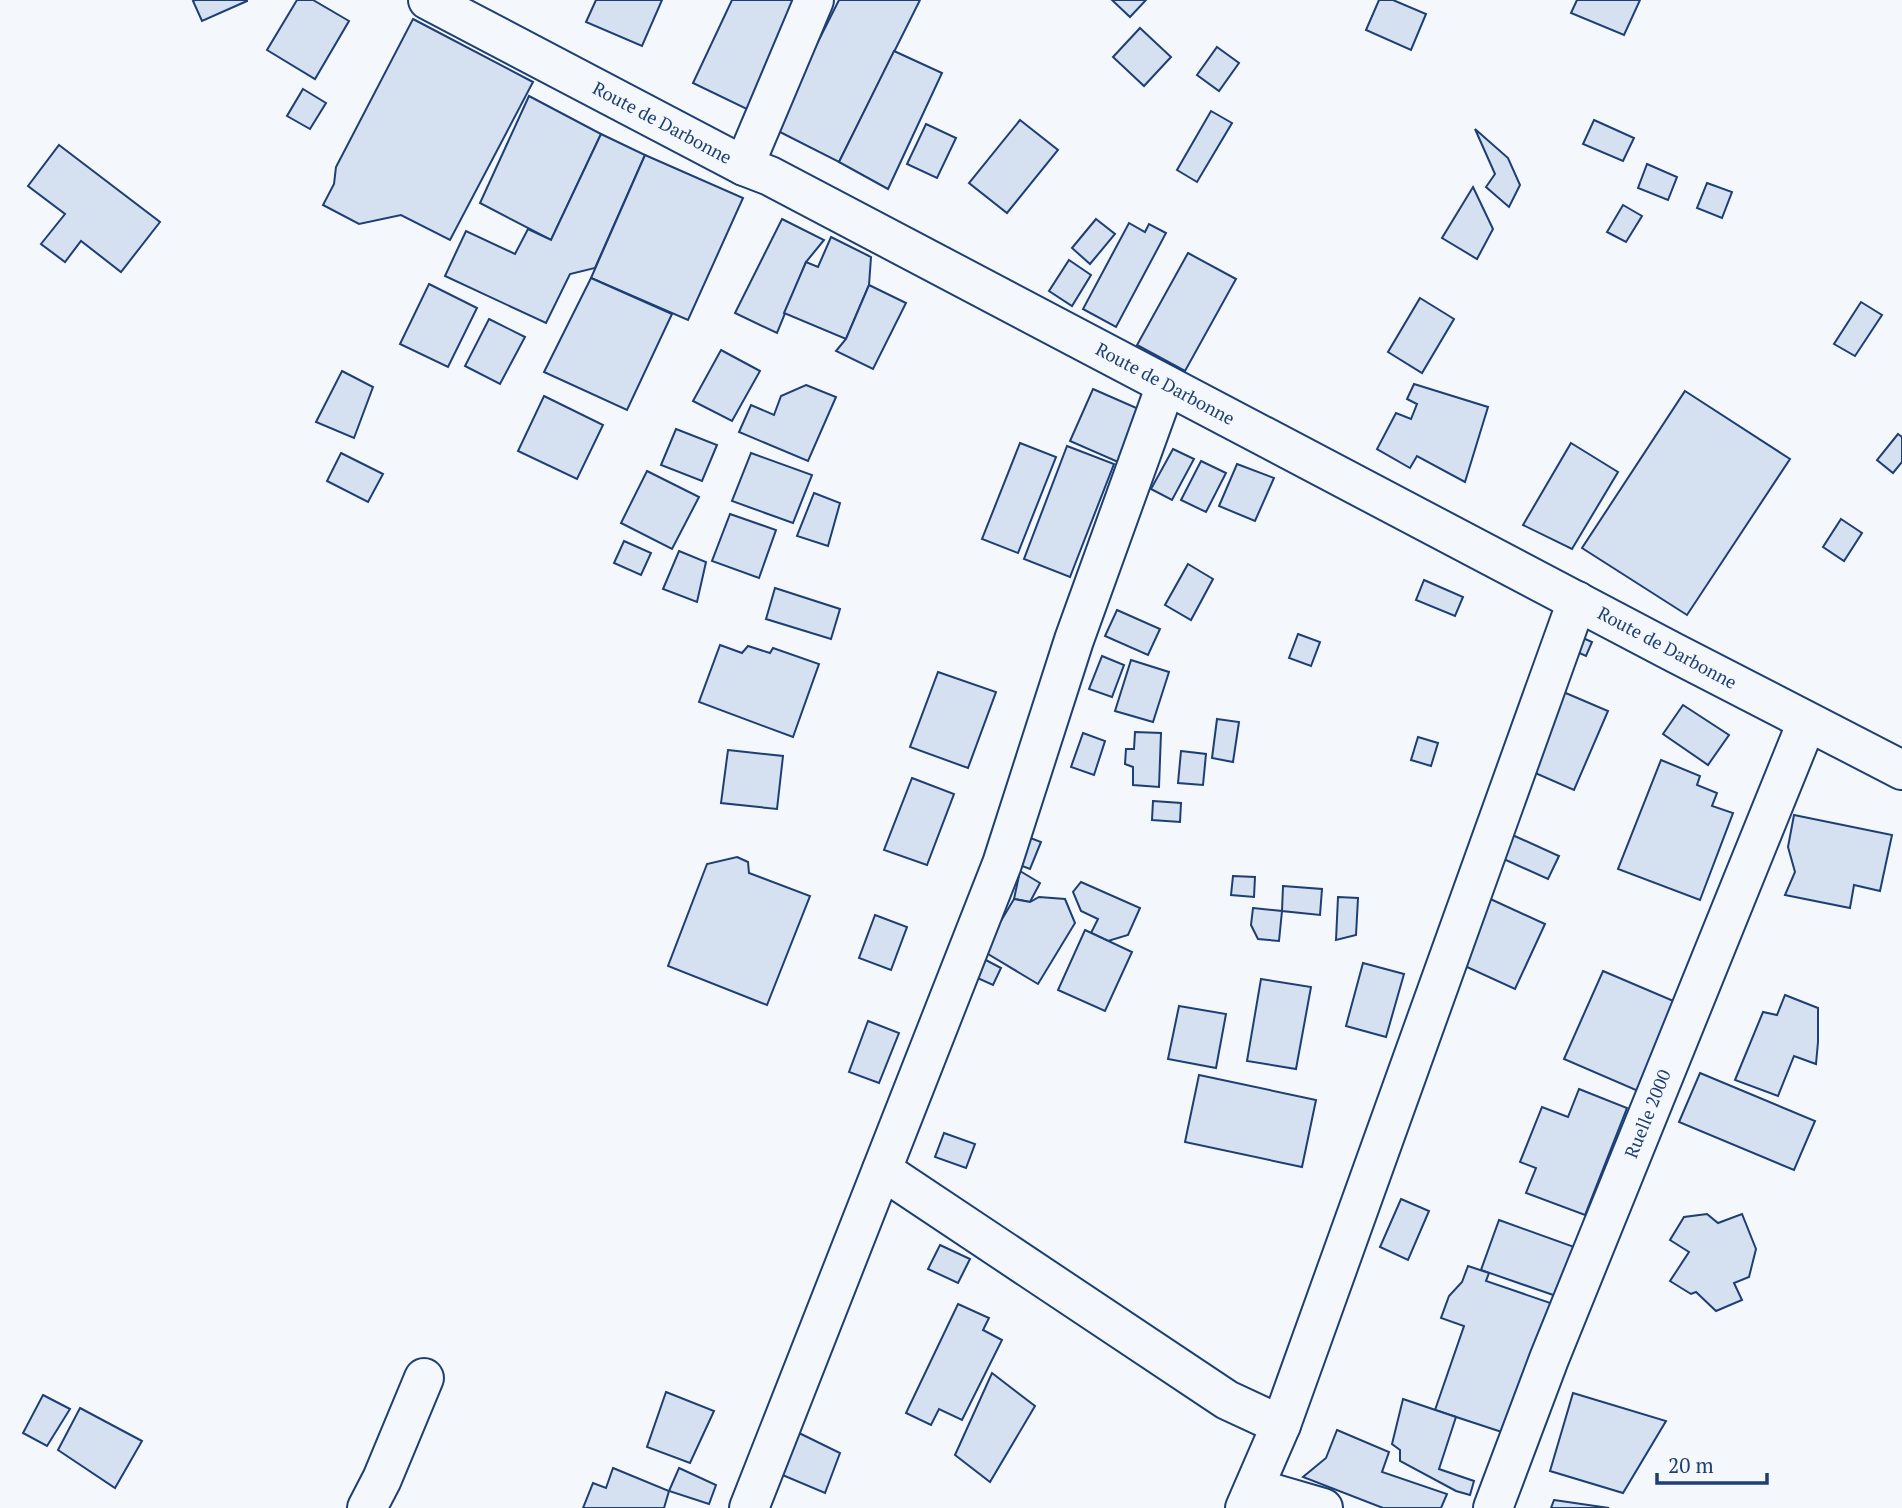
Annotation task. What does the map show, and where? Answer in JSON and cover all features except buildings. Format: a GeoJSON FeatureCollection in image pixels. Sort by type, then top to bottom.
{"type":"FeatureCollection","features":[{"type":"Feature","properties":{"kind":"street","name":"Route de Darbonne"},"geometry":{"type":"LineString","coordinates":[[428,0],[744,166],[770,176],[1807,722],[1902,769]]}},
{"type":"Feature","properties":{"kind":"street"},"geometry":{"type":"LineString","coordinates":[[744,166],[814,0]]}},
{"type":"Feature","properties":{"kind":"street"},"geometry":{"type":"LineString","coordinates":[[749,1508],[1002,864],[1078,628],[1166,385]]}},
{"type":"Feature","properties":{"kind":"street"},"geometry":{"type":"LineString","coordinates":[[1323,1508],[1250,1498],[1281,1425],[1577,601]]}},
{"type":"Feature","properties":{"kind":"street","name":"Ruelle 2000"},"geometry":{"type":"LineString","coordinates":[[1493,1508],[1549,1359],[1807,722]]}},
{"type":"Feature","properties":{"kind":"street"},"geometry":{"type":"LineString","coordinates":[[882,1170],[1227,1400],[1281,1425]]}},
{"type":"Feature","properties":{"kind":"street"},"geometry":{"type":"LineString","coordinates":[[367,1508],[424,1378]]}}]}
